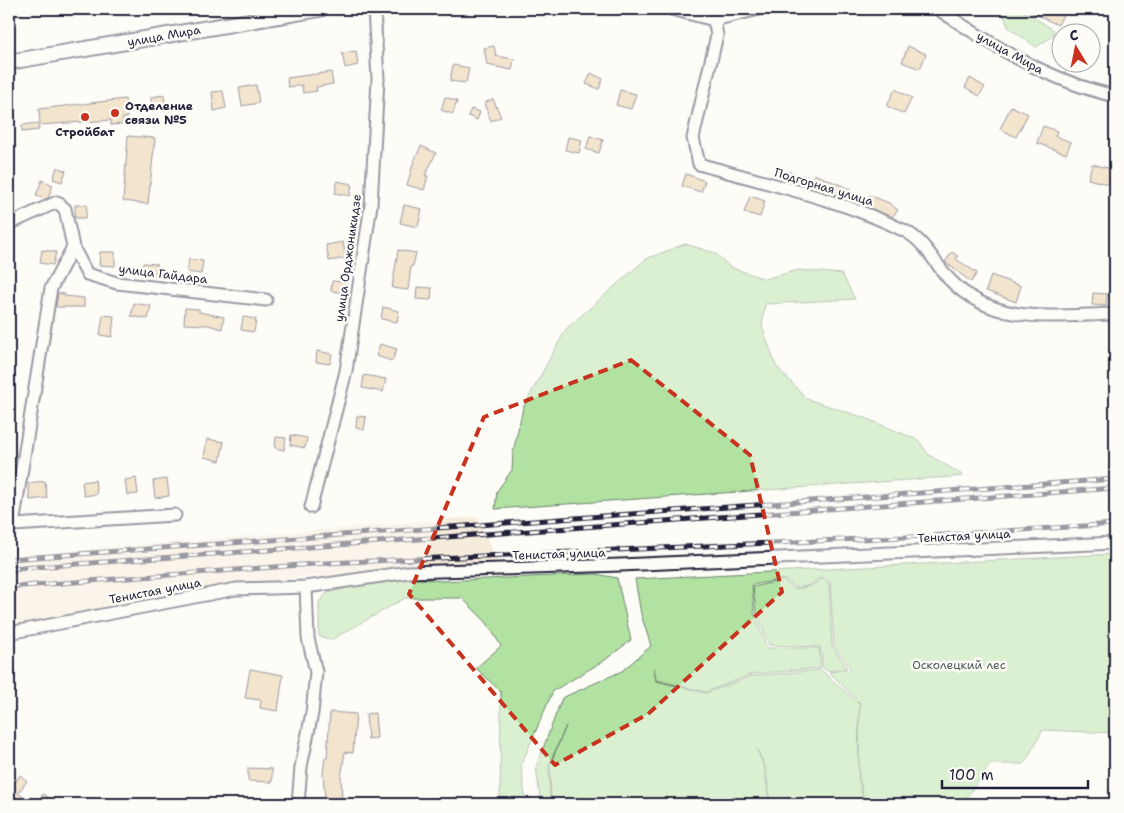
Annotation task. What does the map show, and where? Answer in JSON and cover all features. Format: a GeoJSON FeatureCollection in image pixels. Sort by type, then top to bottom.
{"type":"FeatureCollection","features":[{"type":"Feature","properties":{"kind":"main road","name":"улица Мира"},"geometry":{"type":"LineString","coordinates":[[9,62],[320,9]]}},
{"type":"Feature","properties":{"kind":"street","name":"улица Орджоникидзе"},"geometry":{"type":"LineString","coordinates":[[311,507],[346,371],[371,205],[378,79],[374,9]]}},
{"type":"Feature","properties":{"kind":"street"},"geometry":{"type":"LineString","coordinates":[[671,9],[714,20],[759,9]]}},
{"type":"Feature","properties":{"kind":"street","name":"улица Мира"},"geometry":{"type":"LineString","coordinates":[[938,9],[975,34],[1040,70],[1071,84],[1115,96]]}},
{"type":"Feature","properties":{"kind":"street","name":"Подгорная улица"},"geometry":{"type":"LineString","coordinates":[[714,20],[717,35],[693,138],[699,164],[870,214],[910,233],[917,237],[951,281],[984,306],[1022,315],[1115,314]]}},
{"type":"Feature","properties":{"kind":"street","name":"улица Гайдара"},"geometry":{"type":"LineString","coordinates":[[9,224],[57,202],[66,209],[73,248],[87,274],[117,283],[266,300]]}},
{"type":"Feature","properties":{"kind":"street"},"geometry":{"type":"LineString","coordinates":[[73,248],[51,288],[11,526],[175,515]]}},
{"type":"Feature","properties":{"kind":"street","name":"Тенистая улица"},"geometry":{"type":"LineString","coordinates":[[9,633],[236,589],[306,587],[410,572],[620,566],[1115,543]]}},
{"type":"Feature","properties":{"kind":"street"},"geometry":{"type":"LineString","coordinates":[[298,804],[301,767],[312,713],[316,672],[308,638],[306,587]]}},
{"type":"Feature","properties":{"kind":"highlighted area"},"geometry":{"type":"Polygon","coordinates":[[[631,360],[750,455],[782,592],[648,714],[555,765],[409,594],[484,417],[631,360]]]}},
{"type":"Feature","properties":{"kind":"shaded area"},"geometry":{"type":"Polygon","coordinates":[[[477,517],[498,563],[299,577],[9,630],[9,556],[477,517]]]}},
{"type":"Feature","properties":{"kind":"green space"},"geometry":{"type":"Polygon","coordinates":[[[1006,9],[1025,9],[1025,12],[1052,29],[1052,37],[1036,47],[1008,27],[1003,12],[1006,9]]]}},
{"type":"Feature","properties":{"kind":"green space"},"geometry":{"type":"Polygon","coordinates":[[[685,244],[715,253],[730,267],[765,279],[798,270],[842,274],[855,299],[765,304],[762,326],[776,366],[807,399],[865,418],[918,440],[929,455],[964,476],[495,509],[497,491],[512,470],[513,452],[523,408],[566,329],[646,259],[685,244]]]}},
{"type":"Feature","properties":{"kind":"green space","name":"Осколецкий лес"},"geometry":{"type":"Polygon","coordinates":[[[1115,554],[1115,733],[1043,730],[1024,764],[990,764],[962,804],[865,804],[859,777],[860,703],[829,672],[851,669],[834,646],[830,581],[821,577],[810,585],[797,588],[784,579],[752,585],[754,612],[767,648],[819,648],[821,668],[752,674],[706,692],[656,680],[654,668],[656,681],[706,693],[752,676],[821,670],[859,704],[858,777],[864,804],[770,804],[766,769],[757,749],[765,769],[769,804],[551,804],[550,765],[566,726],[549,765],[550,804],[541,804],[536,767],[562,698],[622,671],[651,646],[641,614],[635,579],[1115,554]]]}},
{"type":"Feature","properties":{"kind":"green space"},"geometry":{"type":"Polygon","coordinates":[[[596,574],[617,578],[631,640],[605,660],[553,691],[521,765],[526,804],[500,804],[501,692],[476,668],[501,646],[487,623],[462,598],[405,598],[331,640],[319,636],[319,602],[327,593],[394,576],[442,581],[596,574]]]}},
{"type":"Feature","properties":{"kind":"green space"},"geometry":{"type":"Polygon","coordinates":[[[821,579],[829,583],[832,646],[847,668],[827,671],[823,668],[820,647],[769,645],[756,611],[753,587],[783,580],[795,589],[811,586],[821,579]]]}},
{"type":"Feature","properties":{"kind":"building"},"geometry":{"type":"Polygon","coordinates":[[[1024,9],[1066,9],[1060,22],[1052,22],[1024,9]]]}},
{"type":"Feature","properties":{"kind":"building"},"geometry":{"type":"Polygon","coordinates":[[[494,46],[496,56],[514,59],[512,70],[487,65],[484,48],[494,46]]]}},
{"type":"Feature","properties":{"kind":"building"},"geometry":{"type":"Polygon","coordinates":[[[908,46],[926,54],[920,69],[902,62],[908,46]]]}},
{"type":"Feature","properties":{"kind":"building"},"geometry":{"type":"Polygon","coordinates":[[[356,51],[358,65],[345,68],[342,53],[356,51]]]}},
{"type":"Feature","properties":{"kind":"building"},"geometry":{"type":"Polygon","coordinates":[[[453,65],[469,68],[466,83],[450,81],[453,65]]]}},
{"type":"Feature","properties":{"kind":"building"},"geometry":{"type":"Polygon","coordinates":[[[331,72],[333,84],[316,87],[317,91],[303,93],[302,85],[288,87],[287,78],[331,72]]]}},
{"type":"Feature","properties":{"kind":"building"},"geometry":{"type":"Polygon","coordinates":[[[591,73],[603,79],[599,89],[586,84],[591,73]]]}},
{"type":"Feature","properties":{"kind":"building"},"geometry":{"type":"Polygon","coordinates":[[[970,78],[985,87],[979,96],[965,87],[970,78]]]}},
{"type":"Feature","properties":{"kind":"building"},"geometry":{"type":"Polygon","coordinates":[[[256,85],[259,103],[242,106],[239,88],[256,85]]]}},
{"type":"Feature","properties":{"kind":"building"},"geometry":{"type":"Polygon","coordinates":[[[895,89],[912,98],[904,114],[887,106],[895,89]]]}},
{"type":"Feature","properties":{"kind":"building"},"geometry":{"type":"Polygon","coordinates":[[[620,90],[636,94],[631,109],[616,105],[620,90]]]}},
{"type":"Feature","properties":{"kind":"building"},"geometry":{"type":"Polygon","coordinates":[[[223,91],[226,108],[214,111],[212,92],[223,91]]]}},
{"type":"Feature","properties":{"kind":"building"},"geometry":{"type":"Polygon","coordinates":[[[164,95],[166,109],[152,110],[151,97],[164,95]]]}},
{"type":"Feature","properties":{"kind":"building"},"geometry":{"type":"Polygon","coordinates":[[[445,97],[457,101],[453,114],[441,110],[445,97]]]}},
{"type":"Feature","properties":{"kind":"building"},"geometry":{"type":"Polygon","coordinates":[[[125,99],[127,118],[123,118],[123,124],[111,125],[111,120],[40,125],[39,109],[125,99]]]}},
{"type":"Feature","properties":{"kind":"building"},"geometry":{"type":"Polygon","coordinates":[[[493,99],[501,117],[491,121],[484,103],[493,99]]]}},
{"type":"Feature","properties":{"kind":"building"},"geometry":{"type":"Polygon","coordinates":[[[1011,106],[1028,114],[1016,137],[1000,129],[1011,106]]]}},
{"type":"Feature","properties":{"kind":"building"},"geometry":{"type":"Polygon","coordinates":[[[471,109],[480,112],[477,120],[468,116],[471,109]]]}},
{"type":"Feature","properties":{"kind":"building"},"geometry":{"type":"Polygon","coordinates":[[[38,123],[39,130],[22,132],[22,125],[38,123]]]}},
{"type":"Feature","properties":{"kind":"building"},"geometry":{"type":"Polygon","coordinates":[[[1043,126],[1057,131],[1055,136],[1071,142],[1066,154],[1037,143],[1043,126]]]}},
{"type":"Feature","properties":{"kind":"building"},"geometry":{"type":"Polygon","coordinates":[[[128,136],[155,138],[148,204],[123,201],[128,136]]]}},
{"type":"Feature","properties":{"kind":"building"},"geometry":{"type":"Polygon","coordinates":[[[590,136],[603,140],[599,153],[586,149],[590,136]]]}},
{"type":"Feature","properties":{"kind":"building"},"geometry":{"type":"Polygon","coordinates":[[[568,137],[582,140],[579,153],[565,150],[568,137]]]}},
{"type":"Feature","properties":{"kind":"building"},"geometry":{"type":"Polygon","coordinates":[[[421,146],[436,153],[425,176],[428,176],[424,190],[407,185],[414,161],[421,146]]]}},
{"type":"Feature","properties":{"kind":"building"},"geometry":{"type":"Polygon","coordinates":[[[1092,164],[1115,170],[1111,185],[1088,179],[1092,164]]]}},
{"type":"Feature","properties":{"kind":"building"},"geometry":{"type":"Polygon","coordinates":[[[57,167],[66,171],[62,182],[53,179],[57,167]]]}},
{"type":"Feature","properties":{"kind":"building"},"geometry":{"type":"Polygon","coordinates":[[[786,171],[813,178],[814,174],[850,189],[847,198],[784,179],[786,171]]]}},
{"type":"Feature","properties":{"kind":"building"},"geometry":{"type":"Polygon","coordinates":[[[686,174],[705,181],[701,192],[682,186],[686,174]]]}},
{"type":"Feature","properties":{"kind":"building"},"geometry":{"type":"Polygon","coordinates":[[[42,180],[53,185],[48,198],[45,199],[36,196],[42,180]]]}},
{"type":"Feature","properties":{"kind":"building"},"geometry":{"type":"Polygon","coordinates":[[[337,181],[352,184],[350,196],[335,193],[337,181]]]}},
{"type":"Feature","properties":{"kind":"building"},"geometry":{"type":"Polygon","coordinates":[[[869,195],[889,203],[898,210],[892,217],[865,206],[869,195]]]}},
{"type":"Feature","properties":{"kind":"building"},"geometry":{"type":"Polygon","coordinates":[[[750,196],[765,201],[760,217],[744,212],[750,196]]]}},
{"type":"Feature","properties":{"kind":"building"},"geometry":{"type":"Polygon","coordinates":[[[75,205],[87,205],[86,218],[75,218],[75,205]]]}},
{"type":"Feature","properties":{"kind":"building"},"geometry":{"type":"Polygon","coordinates":[[[404,205],[422,209],[418,227],[400,223],[404,205]]]}},
{"type":"Feature","properties":{"kind":"building"},"geometry":{"type":"Polygon","coordinates":[[[343,242],[346,258],[329,261],[326,245],[343,242]]]}},
{"type":"Feature","properties":{"kind":"building"},"geometry":{"type":"Polygon","coordinates":[[[42,250],[56,252],[53,265],[40,263],[42,250]]]}},
{"type":"Feature","properties":{"kind":"building"},"geometry":{"type":"Polygon","coordinates":[[[398,250],[416,253],[413,266],[411,266],[408,290],[392,288],[398,250]]]}},
{"type":"Feature","properties":{"kind":"building"},"geometry":{"type":"Polygon","coordinates":[[[100,252],[115,252],[115,266],[99,265],[100,252]]]}},
{"type":"Feature","properties":{"kind":"building"},"geometry":{"type":"Polygon","coordinates":[[[952,252],[958,256],[956,259],[977,273],[971,282],[945,262],[952,252]]]}},
{"type":"Feature","properties":{"kind":"building"},"geometry":{"type":"Polygon","coordinates":[[[189,259],[203,261],[201,274],[187,272],[189,259]]]}},
{"type":"Feature","properties":{"kind":"building"},"geometry":{"type":"Polygon","coordinates":[[[143,263],[157,264],[155,276],[142,275],[143,263]]]}},
{"type":"Feature","properties":{"kind":"building"},"geometry":{"type":"Polygon","coordinates":[[[991,275],[1021,286],[1016,302],[986,291],[991,275]]]}},
{"type":"Feature","properties":{"kind":"building"},"geometry":{"type":"Polygon","coordinates":[[[332,281],[346,282],[345,293],[331,291],[332,281]]]}},
{"type":"Feature","properties":{"kind":"building"},"geometry":{"type":"Polygon","coordinates":[[[417,287],[432,288],[431,300],[416,299],[417,287]]]}},
{"type":"Feature","properties":{"kind":"building"},"geometry":{"type":"Polygon","coordinates":[[[58,293],[65,294],[64,296],[84,298],[84,307],[56,307],[58,293]]]}},
{"type":"Feature","properties":{"kind":"building"},"geometry":{"type":"Polygon","coordinates":[[[1093,293],[1107,294],[1106,306],[1092,305],[1093,293]]]}},
{"type":"Feature","properties":{"kind":"building"},"geometry":{"type":"Polygon","coordinates":[[[134,303],[151,306],[148,319],[131,316],[134,303]]]}},
{"type":"Feature","properties":{"kind":"building"},"geometry":{"type":"Polygon","coordinates":[[[383,307],[399,311],[397,322],[381,319],[383,307]]]}},
{"type":"Feature","properties":{"kind":"building"},"geometry":{"type":"Polygon","coordinates":[[[185,308],[199,309],[199,312],[224,317],[222,329],[208,325],[184,324],[185,308]]]}},
{"type":"Feature","properties":{"kind":"building"},"geometry":{"type":"Polygon","coordinates":[[[103,315],[114,316],[112,337],[100,335],[103,315]]]}},
{"type":"Feature","properties":{"kind":"building"},"geometry":{"type":"Polygon","coordinates":[[[243,317],[256,319],[254,332],[241,330],[243,317]]]}},
{"type":"Feature","properties":{"kind":"building"},"geometry":{"type":"Polygon","coordinates":[[[380,344],[397,349],[392,361],[376,356],[380,344]]]}},
{"type":"Feature","properties":{"kind":"building"},"geometry":{"type":"Polygon","coordinates":[[[317,351],[332,354],[330,364],[316,362],[317,351]]]}},
{"type":"Feature","properties":{"kind":"building"},"geometry":{"type":"Polygon","coordinates":[[[364,375],[386,379],[383,392],[362,388],[364,375]]]}},
{"type":"Feature","properties":{"kind":"building"},"geometry":{"type":"Polygon","coordinates":[[[357,416],[366,417],[364,430],[356,428],[357,416]]]}},
{"type":"Feature","properties":{"kind":"building"},"geometry":{"type":"Polygon","coordinates":[[[291,435],[307,438],[305,448],[290,445],[291,435]]]}},
{"type":"Feature","properties":{"kind":"building"},"geometry":{"type":"Polygon","coordinates":[[[276,437],[286,438],[284,450],[275,448],[276,437]]]}},
{"type":"Feature","properties":{"kind":"building"},"geometry":{"type":"Polygon","coordinates":[[[207,439],[224,442],[220,461],[204,457],[207,439]]]}},
{"type":"Feature","properties":{"kind":"building"},"geometry":{"type":"Polygon","coordinates":[[[136,478],[138,494],[127,495],[125,480],[136,478]]]}},
{"type":"Feature","properties":{"kind":"building"},"geometry":{"type":"Polygon","coordinates":[[[167,479],[169,496],[155,498],[153,481],[167,479]]]}},
{"type":"Feature","properties":{"kind":"building"},"geometry":{"type":"Polygon","coordinates":[[[95,480],[97,494],[84,496],[82,482],[95,480]]]}},
{"type":"Feature","properties":{"kind":"building"},"geometry":{"type":"Polygon","coordinates":[[[45,481],[47,498],[30,500],[28,483],[45,481]]]}},
{"type":"Feature","properties":{"kind":"building"},"geometry":{"type":"Polygon","coordinates":[[[250,669],[283,675],[278,711],[260,708],[261,700],[245,698],[250,669]]]}},
{"type":"Feature","properties":{"kind":"building"},"geometry":{"type":"Polygon","coordinates":[[[330,712],[356,714],[353,753],[345,752],[341,778],[342,798],[325,799],[323,773],[325,757],[327,758],[330,712]]]}},
{"type":"Feature","properties":{"kind":"building"},"geometry":{"type":"Polygon","coordinates":[[[375,713],[377,738],[368,739],[366,714],[375,713]]]}},
{"type":"Feature","properties":{"kind":"building"},"geometry":{"type":"Polygon","coordinates":[[[248,768],[272,769],[272,782],[248,781],[248,768]]]}},
{"type":"Feature","properties":{"kind":"building"},"geometry":{"type":"Polygon","coordinates":[[[20,775],[27,781],[18,793],[34,804],[9,804],[9,791],[20,775]]]}},
{"type":"Feature","properties":{"kind":"building"},"geometry":{"type":"Polygon","coordinates":[[[43,794],[59,804],[37,804],[43,794]]]}},
{"type":"Feature","properties":{"kind":"railway"},"geometry":{"type":"LineString","coordinates":[[9,559],[1115,479]]}},
{"type":"Feature","properties":{"kind":"railway"},"geometry":{"type":"LineString","coordinates":[[9,569],[1115,488]]}},
{"type":"Feature","properties":{"kind":"railway"},"geometry":{"type":"LineString","coordinates":[[9,587],[327,563],[928,536],[1115,524]]}},
{"type":"Feature","properties":{"kind":"place","name":"Отделение связи №5"},"geometry":{"type":"Point","coordinates":[115,113]}},
{"type":"Feature","properties":{"kind":"place","name":"Стройбат"},"geometry":{"type":"Point","coordinates":[85,117]}}]}
